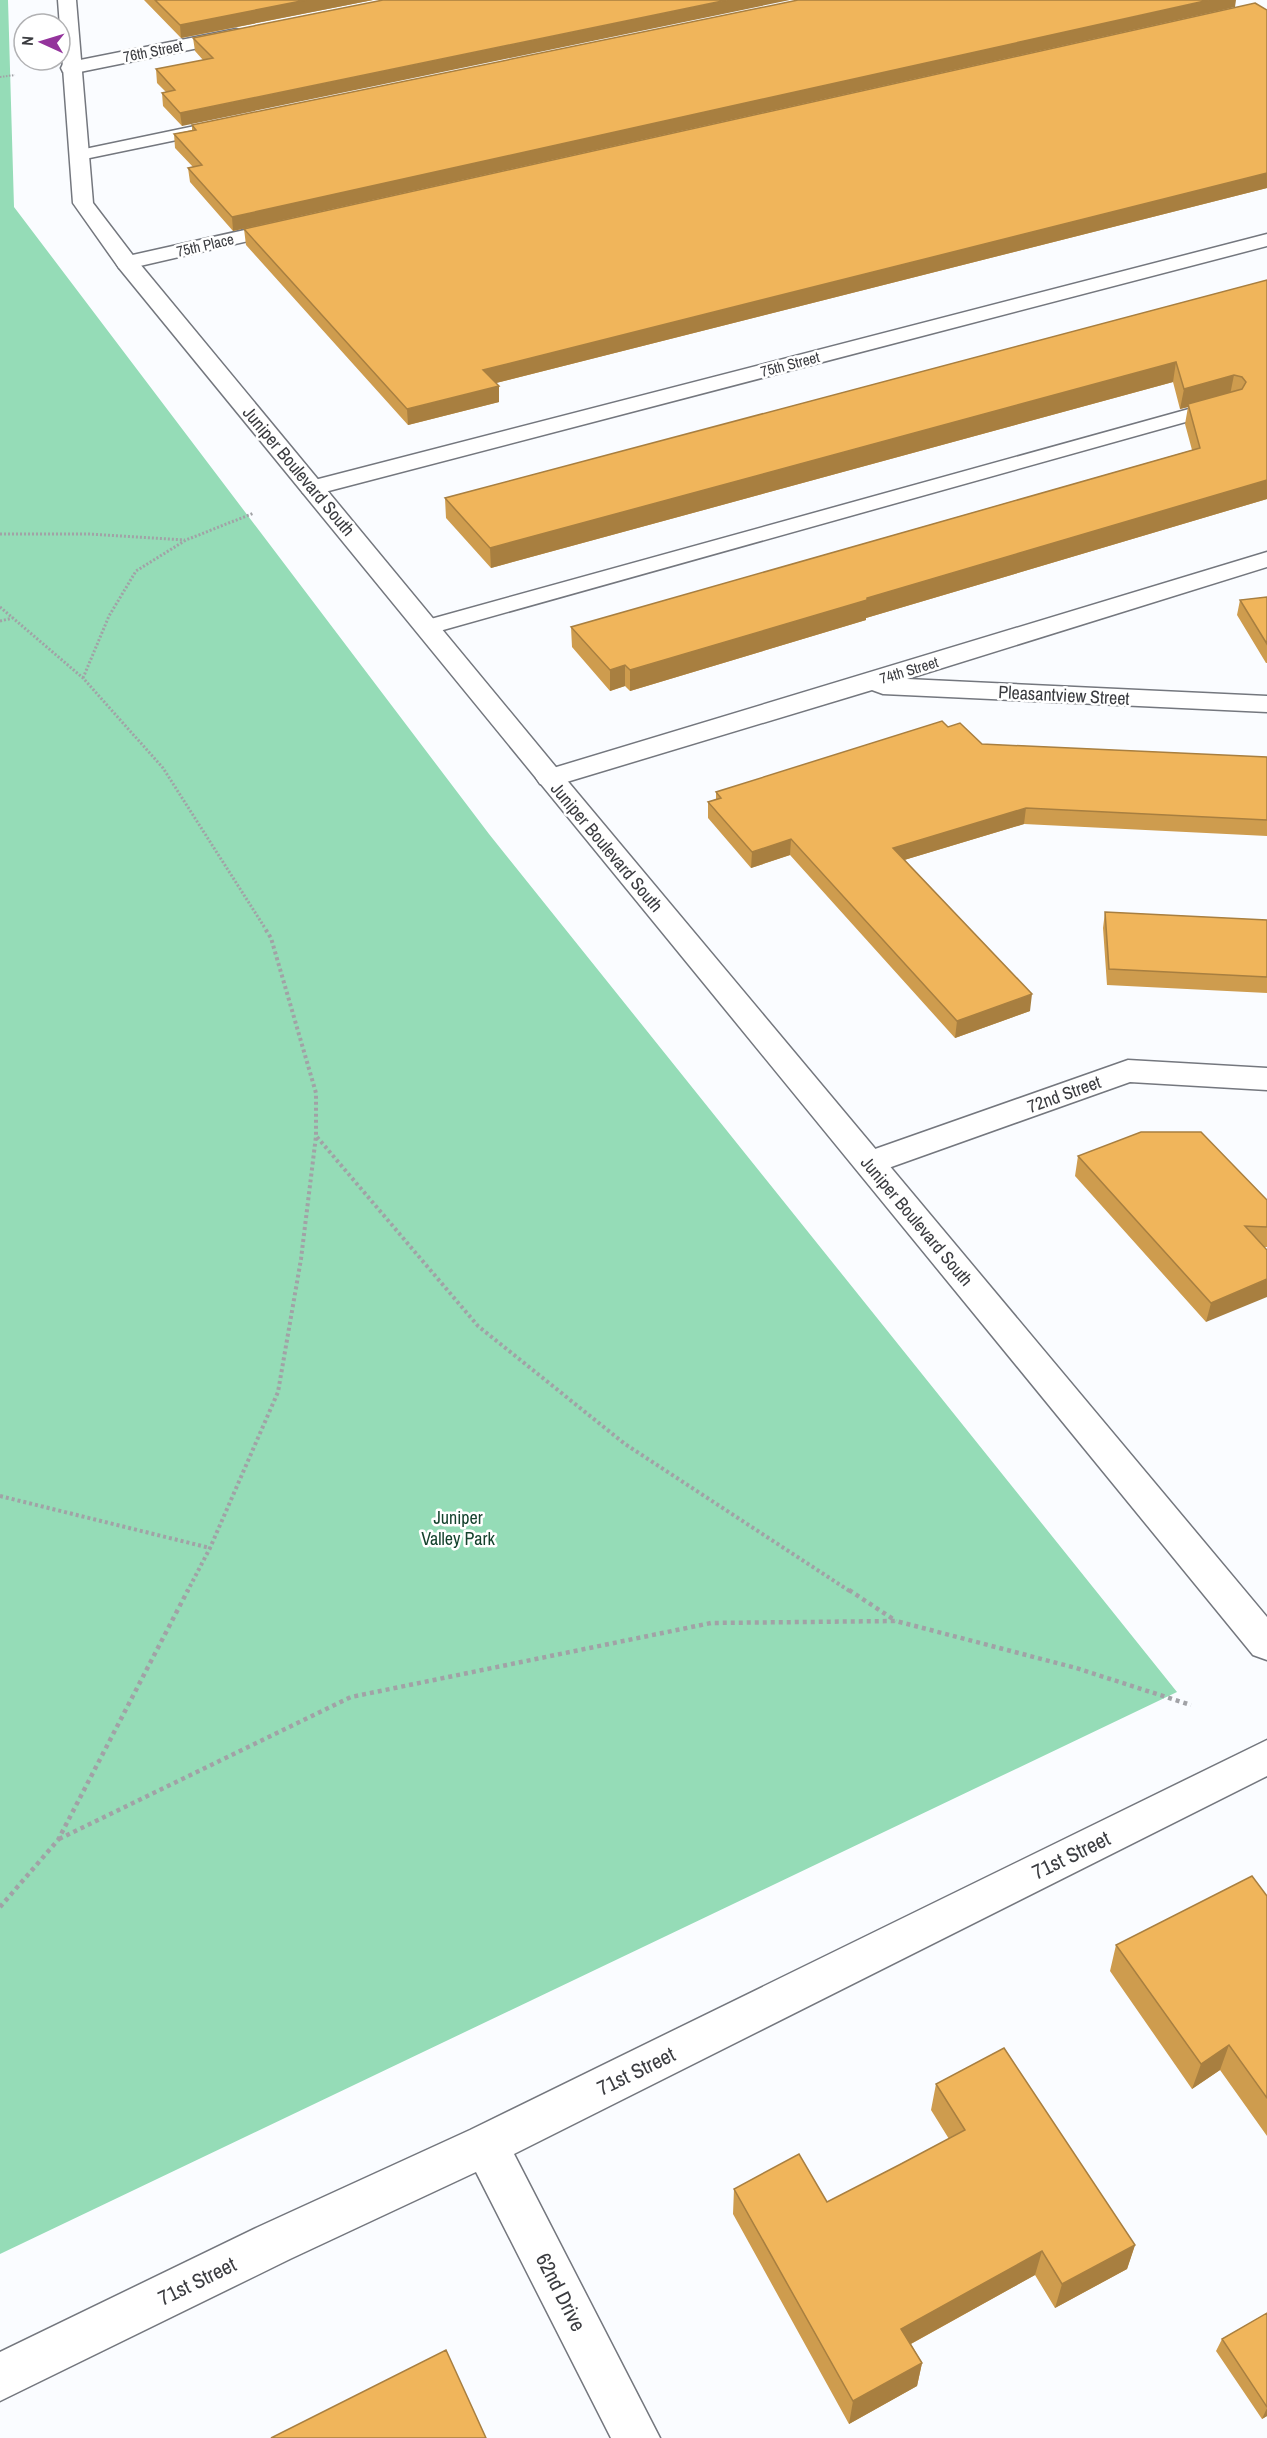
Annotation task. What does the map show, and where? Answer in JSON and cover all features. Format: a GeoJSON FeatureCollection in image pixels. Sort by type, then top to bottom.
{"type":"FeatureCollection","features":[{"type":"Feature","properties":{"kind":"street","name":"76th Street"},"geometry":{"type":"LineString","coordinates":[[72,68],[260,30]]}},
{"type":"Feature","properties":{"kind":"street","name":"Juniper Boulevard South"},"geometry":{"type":"LineString","coordinates":[[70,72],[83,203],[127,263],[1267,1644]]}},
{"type":"Feature","properties":{"kind":"street","name":"75th Place"},"geometry":{"type":"LineString","coordinates":[[127,263],[305,223]]}},
{"type":"Feature","properties":{"kind":"street","name":"75th Street"},"geometry":{"type":"LineString","coordinates":[[312,488],[1267,240]]}},
{"type":"Feature","properties":{"kind":"street","name":"74th Street"},"geometry":{"type":"LineString","coordinates":[[550,778],[861,685],[1267,559]]}},
{"type":"Feature","properties":{"kind":"street","name":"Pleasantview Street"},"geometry":{"type":"LineString","coordinates":[[861,685],[1267,704]]}},
{"type":"Feature","properties":{"kind":"street","name":"72nd Street"},"geometry":{"type":"LineString","coordinates":[[869,1163],[1128,1071],[1267,1079]]}},
{"type":"Feature","properties":{"kind":"street","name":"71st Street"},"geometry":{"type":"LineString","coordinates":[[0,2377],[274,2243],[486,2145],[1267,1757]]}},
{"type":"Feature","properties":{"kind":"street","name":"62nd Drive"},"geometry":{"type":"LineString","coordinates":[[486,2145],[636,2438]]}},
{"type":"Feature","properties":{"kind":"lane"},"geometry":{"type":"LineString","coordinates":[[80,155],[231,123]]}},
{"type":"Feature","properties":{"kind":"lane"},"geometry":{"type":"LineString","coordinates":[[428,627],[1231,403]]}},
{"type":"Feature","properties":{"kind":"path"},"geometry":{"type":"LineString","coordinates":[[0,77],[15,75]]}},
{"type":"Feature","properties":{"kind":"path"},"geometry":{"type":"LineString","coordinates":[[82,678],[109,616],[136,571],[186,540],[254,513]]}},
{"type":"Feature","properties":{"kind":"path"},"geometry":{"type":"LineString","coordinates":[[0,534],[89,534],[186,540]]}},
{"type":"Feature","properties":{"kind":"path"},"geometry":{"type":"LineString","coordinates":[[0,607],[82,678],[163,768],[271,938],[316,1093],[316,1136],[301,1259],[278,1392],[210,1548],[58,1839],[0,1907]]}},
{"type":"Feature","properties":{"kind":"path"},"geometry":{"type":"LineString","coordinates":[[0,621],[13,618]]}},
{"type":"Feature","properties":{"kind":"path"},"geometry":{"type":"LineString","coordinates":[[316,1136],[478,1326],[625,1444],[896,1621]]}},
{"type":"Feature","properties":{"kind":"path"},"geometry":{"type":"LineString","coordinates":[[0,1496],[210,1548]]}},
{"type":"Feature","properties":{"kind":"path"},"geometry":{"type":"LineString","coordinates":[[58,1839],[351,1696],[711,1623],[896,1621],[1076,1668],[1191,1705]]}},
{"type":"Feature","properties":{"kind":"green space","name":"Juniper Valley Park"},"geometry":{"type":"Polygon","coordinates":[[[0,0],[8,0],[14,207],[489,834],[1177,1692],[0,2254],[0,0]]]}},
{"type":"Feature","properties":{"kind":"building"},"geometry":{"type":"Polygon","coordinates":[[[155,0],[306,0],[180,25],[155,0]]]}},
{"type":"Feature","properties":{"kind":"building"},"geometry":{"type":"Polygon","coordinates":[[[383,0],[727,0],[180,113],[162,93],[175,90],[156,69],[213,58],[193,38],[383,0]]]}},
{"type":"Feature","properties":{"kind":"building"},"geometry":{"type":"Polygon","coordinates":[[[798,0],[1209,0],[232,217],[188,168],[202,165],[174,134],[196,130],[192,125],[798,0]]]}},
{"type":"Feature","properties":{"kind":"building"},"geometry":{"type":"Polygon","coordinates":[[[1255,3],[1267,10],[1267,173],[483,370],[499,386],[407,409],[244,229],[1255,3]]]}},
{"type":"Feature","properties":{"kind":"building"},"geometry":{"type":"Polygon","coordinates":[[[1267,280],[1267,480],[630,670],[625,665],[610,670],[571,627],[1200,448],[1188,404],[1242,389],[1246,382],[1242,377],[1234,375],[1184,389],[1176,362],[490,548],[445,498],[1267,280]]]}},
{"type":"Feature","properties":{"kind":"building"},"geometry":{"type":"Polygon","coordinates":[[[1267,597],[1267,644],[1240,600],[1267,597]]]}},
{"type":"Feature","properties":{"kind":"building"},"geometry":{"type":"Polygon","coordinates":[[[942,721],[948,727],[960,723],[982,744],[1267,757],[1267,820],[1026,808],[893,848],[1032,994],[957,1021],[791,839],[752,852],[708,802],[721,798],[716,792],[942,721]]]}},
{"type":"Feature","properties":{"kind":"building"},"geometry":{"type":"Polygon","coordinates":[[[1105,912],[1267,920],[1267,977],[1109,969],[1105,912]]]}},
{"type":"Feature","properties":{"kind":"building"},"geometry":{"type":"Polygon","coordinates":[[[1141,1132],[1201,1132],[1267,1200],[1267,1227],[1245,1226],[1267,1250],[1267,1279],[1211,1303],[1078,1156],[1141,1132]]]}},
{"type":"Feature","properties":{"kind":"building"},"geometry":{"type":"Polygon","coordinates":[[[1252,1876],[1267,1896],[1267,2098],[1229,2045],[1201,2064],[1116,1945],[1252,1876]]]}},
{"type":"Feature","properties":{"kind":"building"},"geometry":{"type":"Polygon","coordinates":[[[1004,2048],[1135,2245],[1062,2284],[1042,2251],[901,2329],[922,2363],[853,2401],[734,2189],[799,2154],[827,2202],[899,2165],[965,2130],[936,2084],[1004,2048]]]}},
{"type":"Feature","properties":{"kind":"building"},"geometry":{"type":"Polygon","coordinates":[[[1267,2313],[1267,2407],[1222,2339],[1267,2313]]]}},
{"type":"Feature","properties":{"kind":"building"},"geometry":{"type":"Polygon","coordinates":[[[446,2350],[486,2438],[271,2438],[446,2350]]]}}]}
